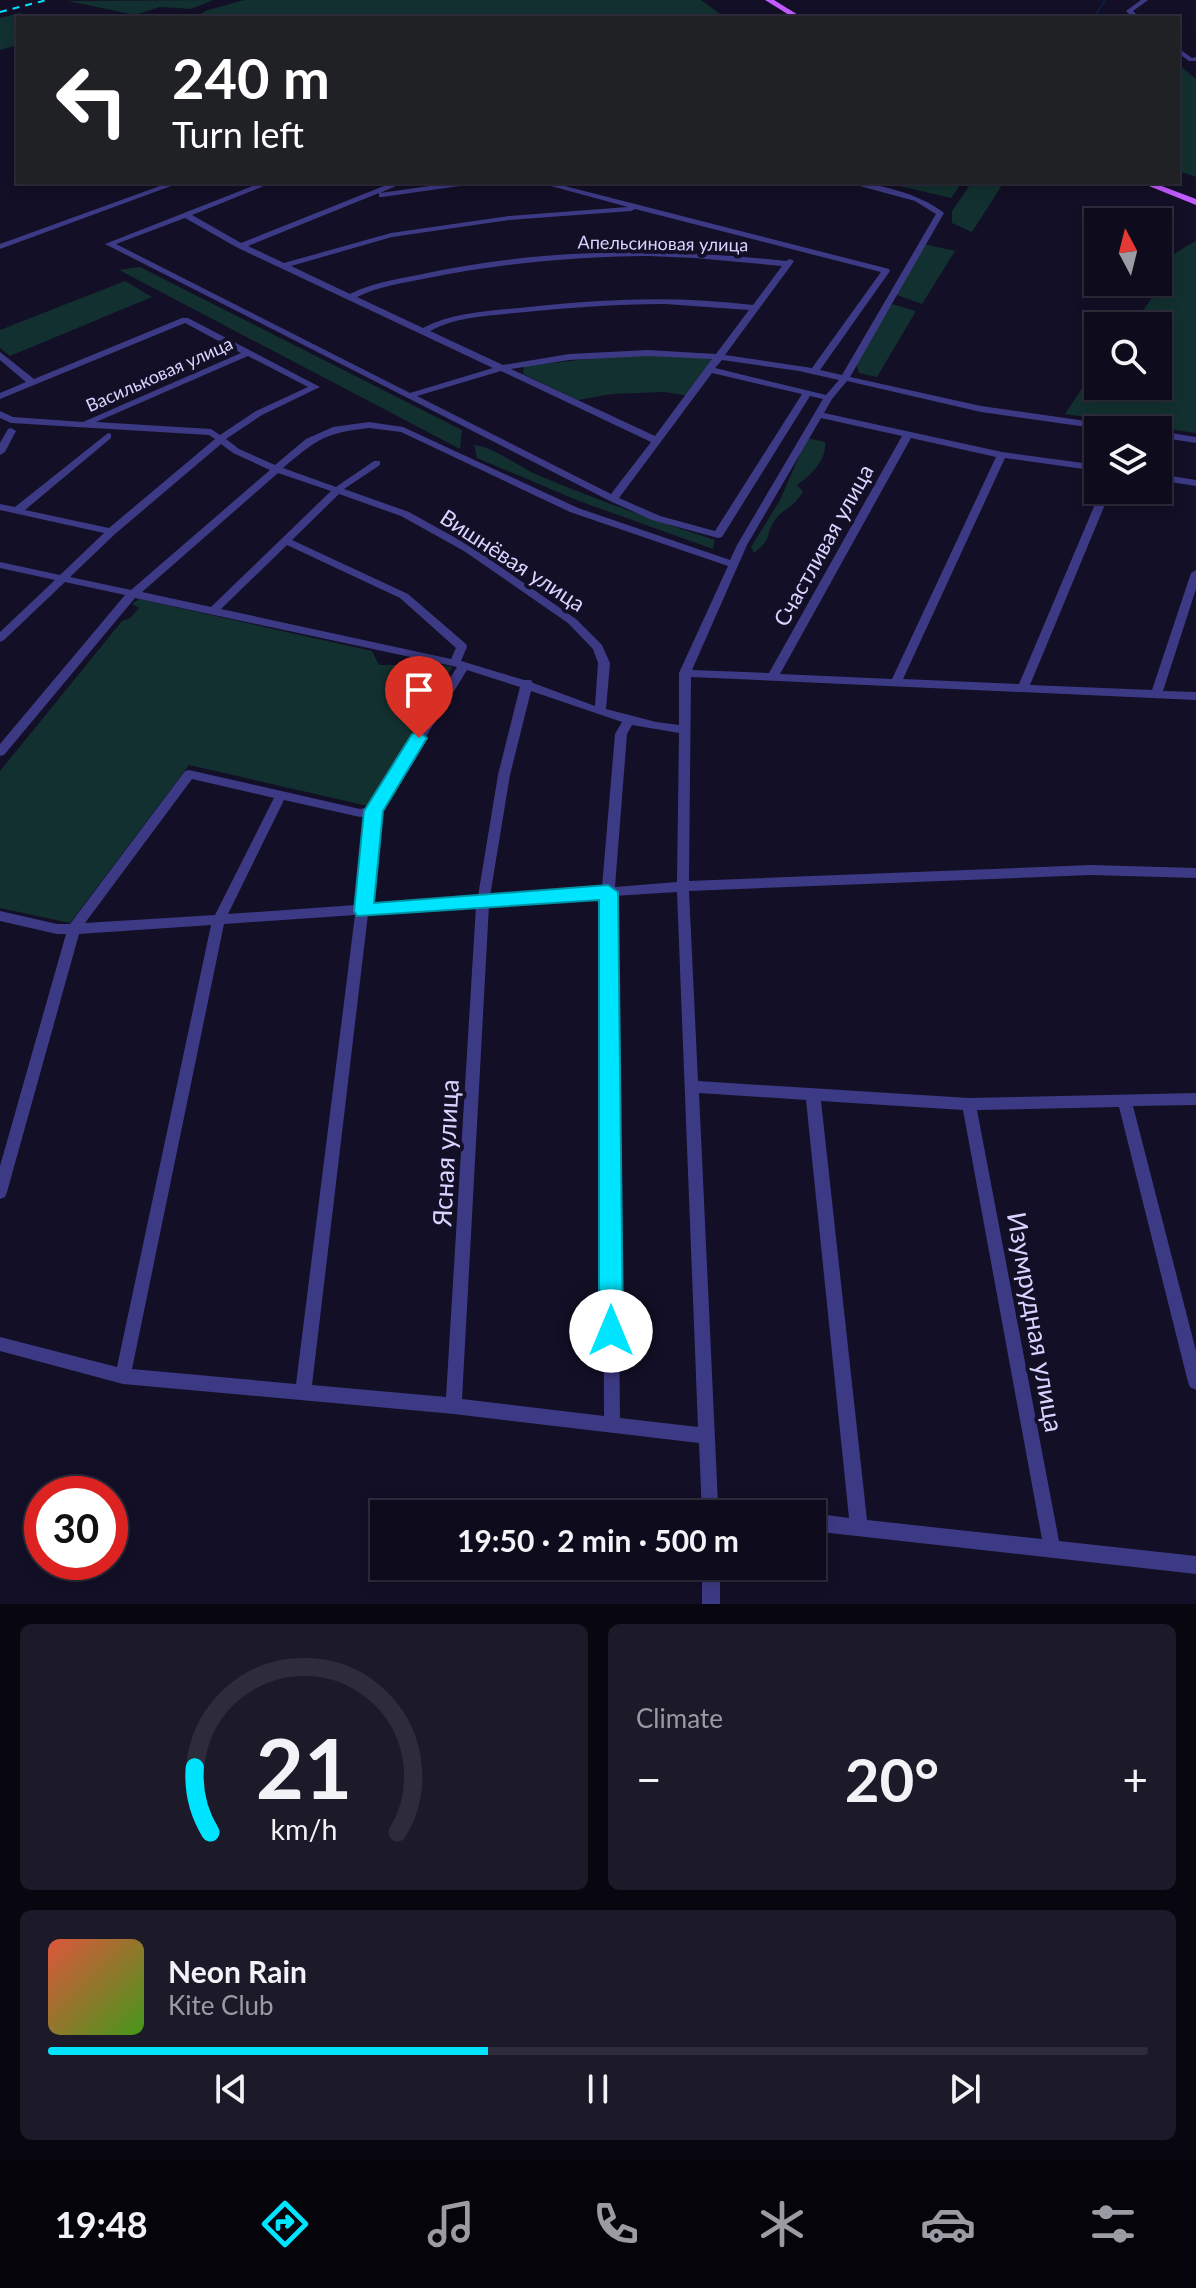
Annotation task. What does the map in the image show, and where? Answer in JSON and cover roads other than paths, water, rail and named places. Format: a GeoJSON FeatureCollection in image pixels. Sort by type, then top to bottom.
{"type":"FeatureCollection","features":[{"type":"Feature","properties":{"kind":"main road"},"geometry":{"type":"LineString","coordinates":[[756,0],[782,16]]}},
{"type":"Feature","properties":{"kind":"main road"},"geometry":{"type":"LineString","coordinates":[[769,0],[796,16]]}},
{"type":"Feature","properties":{"kind":"main road"},"geometry":{"type":"LineString","coordinates":[[1148,184],[1196,202]]}},
{"type":"Feature","properties":{"kind":"main road"},"geometry":{"type":"LineString","coordinates":[[1167,184],[1196,195]]}},
{"type":"Feature","properties":{"kind":"street"},"geometry":{"type":"LineString","coordinates":[[1135,16],[1129,11],[1145,0]]}},
{"type":"Feature","properties":{"kind":"street"},"geometry":{"type":"LineString","coordinates":[[0,247],[173,184]]}},
{"type":"Feature","properties":{"kind":"street"},"geometry":{"type":"LineString","coordinates":[[265,184],[109,244],[656,518],[718,535],[807,393]]}},
{"type":"Feature","properties":{"kind":"street"},"geometry":{"type":"LineString","coordinates":[[241,246],[396,184]]}},
{"type":"Feature","properties":{"kind":"street"},"geometry":{"type":"LineString","coordinates":[[362,198],[460,184]]}},
{"type":"Feature","properties":{"kind":"street","name":"Апельсиновая улица"},"geometry":{"type":"LineString","coordinates":[[548,184],[886,271],[814,372]]}},
{"type":"Feature","properties":{"kind":"street"},"geometry":{"type":"LineString","coordinates":[[710,1500],[683,889],[685,673],[733,564],[828,398],[844,379],[940,213],[918,199],[857,184]]}},
{"type":"Feature","properties":{"kind":"street","name":"Апельсиновая улица"},"geometry":{"type":"LineString","coordinates":[[284,266],[391,235],[509,218],[626,211],[634,207]]}},
{"type":"Feature","properties":{"kind":"street"},"geometry":{"type":"LineString","coordinates":[[186,215],[241,246],[657,441]]}},
{"type":"Feature","properties":{"kind":"street"},"geometry":{"type":"LineString","coordinates":[[613,499],[800,249]]}},
{"type":"Feature","properties":{"kind":"street","name":"Апельсиновая улица"},"geometry":{"type":"LineString","coordinates":[[350,297],[433,274],[520,261],[659,255],[788,264]]}},
{"type":"Feature","properties":{"kind":"street"},"geometry":{"type":"LineString","coordinates":[[423,331],[435,324],[487,314],[568,304],[701,302],[756,308]]}},
{"type":"Feature","properties":{"kind":"street","name":"Васильковая улица"},"geometry":{"type":"LineString","coordinates":[[0,396],[185,320],[248,353]]}},
{"type":"Feature","properties":{"kind":"street"},"geometry":{"type":"LineString","coordinates":[[0,638],[4,627],[222,439],[259,413],[315,387],[248,353]]}},
{"type":"Feature","properties":{"kind":"street","name":"Васильковая улица"},"geometry":{"type":"LineString","coordinates":[[84,425],[248,353]]}},
{"type":"Feature","properties":{"kind":"street"},"geometry":{"type":"LineString","coordinates":[[409,396],[502,368],[569,357],[648,353],[722,357],[814,372],[981,409],[1084,424]]}},
{"type":"Feature","properties":{"kind":"street"},"geometry":{"type":"LineString","coordinates":[[0,355],[33,383]]}},
{"type":"Feature","properties":{"kind":"street"},"geometry":{"type":"LineString","coordinates":[[712,370],[828,398]]}},
{"type":"Feature","properties":{"kind":"street","name":"Вишнёвая улица"},"geometry":{"type":"LineString","coordinates":[[0,414],[11,420],[211,432],[236,451],[276,469],[405,514],[455,542],[572,621],[598,648],[604,663],[600,711]]}},
{"type":"Feature","properties":{"kind":"street"},"geometry":{"type":"LineString","coordinates":[[819,415],[1002,455],[1084,466]]}},
{"type":"Feature","properties":{"kind":"street"},"geometry":{"type":"LineString","coordinates":[[0,752],[134,593],[309,441],[336,429],[369,425],[403,430],[574,510],[733,564]]}},
{"type":"Feature","properties":{"kind":"street"},"geometry":{"type":"LineString","coordinates":[[0,452],[11,431]]}},
{"type":"Feature","properties":{"kind":"street","name":"Счастливая улица"},"geometry":{"type":"LineString","coordinates":[[773,676],[908,434]]}},
{"type":"Feature","properties":{"kind":"street"},"geometry":{"type":"LineString","coordinates":[[17,511],[108,436]]}},
{"type":"Feature","properties":{"kind":"street"},"geometry":{"type":"LineString","coordinates":[[1172,436],[1196,440]]}},
{"type":"Feature","properties":{"kind":"street"},"geometry":{"type":"LineString","coordinates":[[896,683],[1002,455]]}},
{"type":"Feature","properties":{"kind":"street"},"geometry":{"type":"LineString","coordinates":[[214,610],[339,491],[377,463]]}},
{"type":"Feature","properties":{"kind":"street"},"geometry":{"type":"LineString","coordinates":[[1172,479],[1196,483]]}},
{"type":"Feature","properties":{"kind":"street"},"geometry":{"type":"LineString","coordinates":[[1023,688],[1100,504]]}},
{"type":"Feature","properties":{"kind":"street"},"geometry":{"type":"LineString","coordinates":[[0,507],[111,532]]}},
{"type":"Feature","properties":{"kind":"street"},"geometry":{"type":"LineString","coordinates":[[287,541],[412,601],[462,647],[459,664],[374,811],[303,1391]]}},
{"type":"Feature","properties":{"kind":"street"},"geometry":{"type":"LineString","coordinates":[[0,565],[459,664],[527,683],[644,727],[685,730]]}},
{"type":"Feature","properties":{"kind":"street"},"geometry":{"type":"LineString","coordinates":[[1156,695],[1196,573]]}},
{"type":"Feature","properties":{"kind":"street"},"geometry":{"type":"LineString","coordinates":[[685,673],[1196,696]]}},
{"type":"Feature","properties":{"kind":"street"},"geometry":{"type":"LineString","coordinates":[[483,902],[504,775],[527,683]]}},
{"type":"Feature","properties":{"kind":"street"},"geometry":{"type":"LineString","coordinates":[[612,1425],[608,892],[621,734],[629,721]]}},
{"type":"Feature","properties":{"kind":"street"},"geometry":{"type":"LineString","coordinates":[[0,1192],[74,928],[189,774],[360,813],[374,811]]}},
{"type":"Feature","properties":{"kind":"street"},"geometry":{"type":"LineString","coordinates":[[123,1376],[219,920],[281,795]]}},
{"type":"Feature","properties":{"kind":"street"},"geometry":{"type":"LineString","coordinates":[[0,916],[57,929],[364,911],[608,892],[940,874],[1091,870],[1196,873]]}},
{"type":"Feature","properties":{"kind":"street","name":"Ясная улица"},"geometry":{"type":"LineString","coordinates":[[454,1406],[483,902]]}},
{"type":"Feature","properties":{"kind":"street"},"geometry":{"type":"LineString","coordinates":[[693,1087],[969,1104],[1196,1099]]}},
{"type":"Feature","properties":{"kind":"street"},"geometry":{"type":"LineString","coordinates":[[813,1095],[859,1527]]}},
{"type":"Feature","properties":{"kind":"street"},"geometry":{"type":"LineString","coordinates":[[1124,1100],[1196,1382]]}},
{"type":"Feature","properties":{"kind":"street","name":"Изумрудная улица"},"geometry":{"type":"LineString","coordinates":[[969,1104],[1052,1549]]}},
{"type":"Feature","properties":{"kind":"street"},"geometry":{"type":"LineString","coordinates":[[0,1344],[123,1376],[454,1406],[708,1436]]}},
{"type":"Feature","properties":{"kind":"street"},"geometry":{"type":"LineString","coordinates":[[826,1523],[1196,1565]]}},
{"type":"Feature","properties":{"kind":"street"},"geometry":{"type":"LineString","coordinates":[[711,1580],[711,1604]]}},
{"type":"Feature","properties":{"kind":"waterway"},"geometry":{"type":"LineString","coordinates":[[1095,16],[1105,0]]}},
{"type":"Feature","properties":{"kind":"railway"},"geometry":{"type":"LineString","coordinates":[[0,12],[47,0]]}}]}
